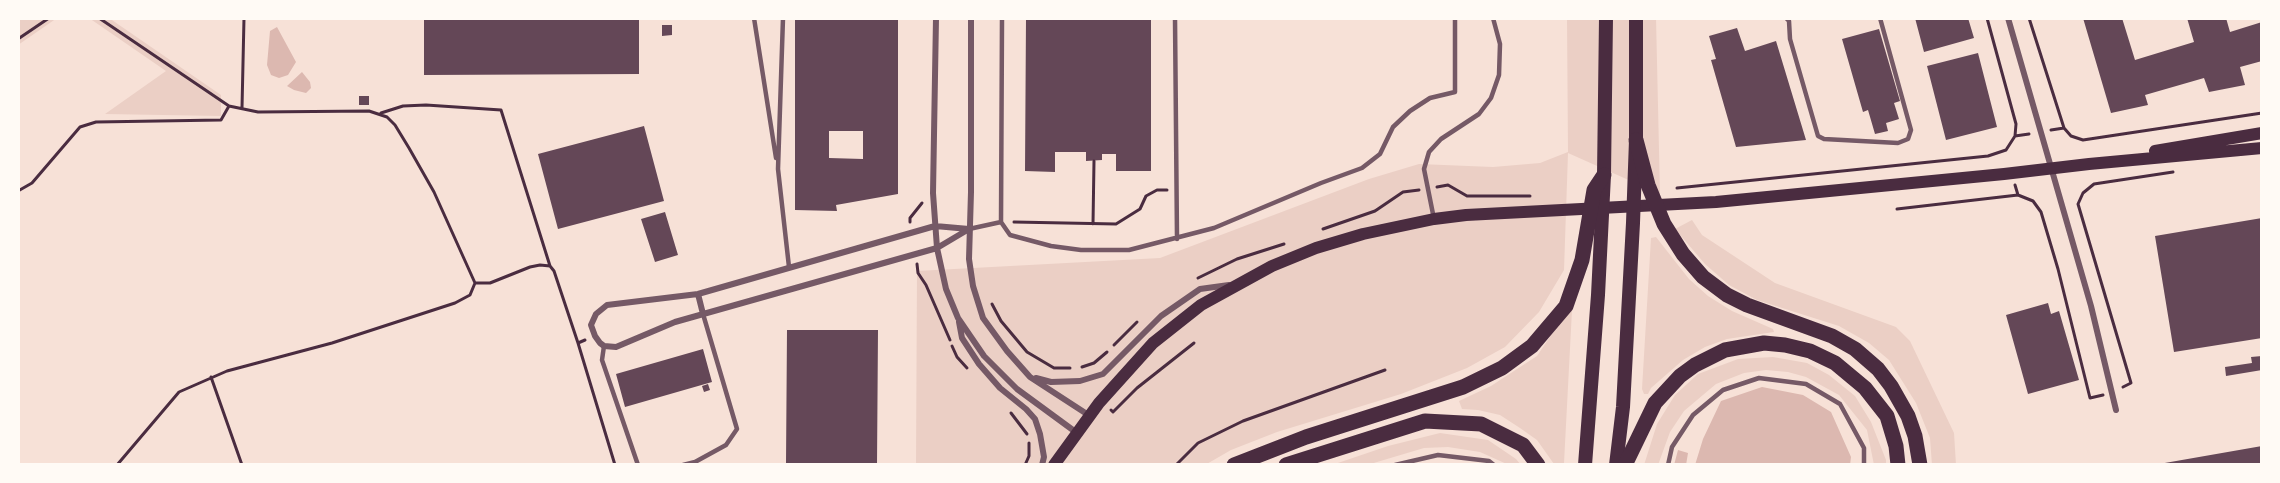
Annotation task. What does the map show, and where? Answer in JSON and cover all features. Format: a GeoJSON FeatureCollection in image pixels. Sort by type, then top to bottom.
{"type":"FeatureCollection","features":[{"type":"Feature","properties":{"kind":"highway"},"geometry":{"type":"LineString","coordinates":[[1585,465],[1598,295],[1595,226],[1600,185],[1606,18]]}},
{"type":"Feature","properties":{"kind":"highway"},"geometry":{"type":"LineString","coordinates":[[1616,465],[1623,407],[1634,223],[1641,185],[1636,140],[1636,18]]}},
{"type":"Feature","properties":{"kind":"highway"},"geometry":{"type":"LineString","coordinates":[[1641,185],[1683,254],[1703,277],[1727,295],[1832,336],[1855,350],[1878,369],[1891,386],[1908,416],[1915,436],[1920,465]]}},
{"type":"Feature","properties":{"kind":"highway"},"geometry":{"type":"LineString","coordinates":[[1234,465],[1306,437],[1463,387],[1502,368],[1532,346],[1566,306],[1595,226]]}},
{"type":"Feature","properties":{"kind":"highway"},"geometry":{"type":"LineString","coordinates":[[1625,465],[1651,410],[1680,376],[1701,361],[1725,350],[1764,343],[1810,351],[1835,363],[1865,388],[1887,416],[1896,446],[1898,465]]}},
{"type":"Feature","properties":{"kind":"highway"},"geometry":{"type":"LineString","coordinates":[[1286,465],[1302,458],[1425,421],[1481,424],[1523,445],[1538,465]]}},
{"type":"Feature","properties":{"kind":"main road"},"geometry":{"type":"LineString","coordinates":[[2089,164],[2188,144],[2262,133]]}},
{"type":"Feature","properties":{"kind":"main road"},"geometry":{"type":"LineString","coordinates":[[1054,465],[1090,416],[1153,343],[1201,304],[1272,266],[1316,248],[1363,234],[1434,219],[1516,211],[1716,202],[2262,148]]}},
{"type":"Feature","properties":{"kind":"street"},"geometry":{"type":"LineString","coordinates":[[936,18],[933,193],[937,248],[946,289],[958,318],[962,338],[979,364],[1000,388],[1035,419],[1044,457],[1042,465]]}},
{"type":"Feature","properties":{"kind":"street"},"geometry":{"type":"LineString","coordinates":[[970,18],[969,259],[973,286],[983,318],[1007,351],[1030,376],[1090,416]]}},
{"type":"Feature","properties":{"kind":"street"},"geometry":{"type":"LineString","coordinates":[[2008,18],[2091,306],[2116,410]]}},
{"type":"Feature","properties":{"kind":"street"},"geometry":{"type":"LineString","coordinates":[[935,226],[969,229],[937,248],[675,322],[616,347],[604,346],[595,336],[591,325],[596,314],[607,305],[698,294],[935,226]]}},
{"type":"Feature","properties":{"kind":"street"},"geometry":{"type":"LineString","coordinates":[[1030,376],[1051,382],[1080,381],[1103,374],[1161,316],[1200,289],[1236,284]]}},
{"type":"Feature","properties":{"kind":"street"},"geometry":{"type":"LineString","coordinates":[[698,294],[703,314]]}},
{"type":"Feature","properties":{"kind":"street"},"geometry":{"type":"LineString","coordinates":[[958,318],[984,356],[1017,389],[1077,434]]}},
{"type":"Feature","properties":{"kind":"lane"},"geometry":{"type":"LineString","coordinates":[[754,18],[778,169],[789,267]]}},
{"type":"Feature","properties":{"kind":"lane"},"geometry":{"type":"LineString","coordinates":[[778,169],[783,18]]}},
{"type":"Feature","properties":{"kind":"lane"},"geometry":{"type":"LineString","coordinates":[[1002,18],[1001,222],[1010,235],[1051,246],[1081,250],[1129,250],[1177,239],[1214,228],[1362,168],[1380,154],[1394,127],[1410,111],[1430,98],[1455,92],[1455,18]]}},
{"type":"Feature","properties":{"kind":"lane"},"geometry":{"type":"LineString","coordinates":[[1175,18],[1177,239]]}},
{"type":"Feature","properties":{"kind":"lane"},"geometry":{"type":"LineString","coordinates":[[1434,219],[1424,169],[1429,152],[1441,138],[1479,114],[1491,98],[1499,75],[1500,44],[1493,18]]}},
{"type":"Feature","properties":{"kind":"lane"},"geometry":{"type":"LineString","coordinates":[[1786,18],[1789,21],[1790,39],[1818,136],[1824,139],[1898,143],[1908,139],[1911,130],[1880,18]]}},
{"type":"Feature","properties":{"kind":"lane"},"geometry":{"type":"LineString","coordinates":[[969,229],[1001,222]]}},
{"type":"Feature","properties":{"kind":"lane"},"geometry":{"type":"LineString","coordinates":[[683,465],[695,462],[726,445],[737,429],[703,314]]}},
{"type":"Feature","properties":{"kind":"lane"},"geometry":{"type":"LineString","coordinates":[[604,346],[602,360],[638,465]]}},
{"type":"Feature","properties":{"kind":"lane"},"geometry":{"type":"LineString","coordinates":[[1668,465],[1672,447],[1693,415],[1723,390],[1759,378],[1806,384],[1840,404],[1863,448],[1864,465]]}},
{"type":"Feature","properties":{"kind":"lane"},"geometry":{"type":"LineString","coordinates":[[1395,465],[1438,455],[1489,461],[1494,465]]}},
{"type":"Feature","properties":{"kind":"path"},"geometry":{"type":"LineString","coordinates":[[18,39],[49,18]]}},
{"type":"Feature","properties":{"kind":"path"},"geometry":{"type":"LineString","coordinates":[[99,18],[229,106],[258,112],[369,111],[380,114],[395,125],[434,192],[475,283],[470,295],[455,303],[332,343],[211,377],[178,392],[117,465]]}},
{"type":"Feature","properties":{"kind":"path"},"geometry":{"type":"LineString","coordinates":[[242,108],[244,18]]}},
{"type":"Feature","properties":{"kind":"path"},"geometry":{"type":"LineString","coordinates":[[1987,18],[2016,124],[2015,136]]}},
{"type":"Feature","properties":{"kind":"path"},"geometry":{"type":"LineString","coordinates":[[2029,18],[2064,128]]}},
{"type":"Feature","properties":{"kind":"path"},"geometry":{"type":"LineString","coordinates":[[380,114],[403,106],[426,105],[501,110],[550,266],[554,271],[578,343],[615,465]]}},
{"type":"Feature","properties":{"kind":"path"},"geometry":{"type":"LineString","coordinates":[[18,191],[32,183],[80,127],[96,122],[221,120],[229,106]]}},
{"type":"Feature","properties":{"kind":"path"},"geometry":{"type":"LineString","coordinates":[[2006,150],[2018,195]]}},
{"type":"Feature","properties":{"kind":"path"},"geometry":{"type":"LineString","coordinates":[[1093,224],[1094,161]]}},
{"type":"Feature","properties":{"kind":"path"},"geometry":{"type":"LineString","coordinates":[[1897,209],[2018,195],[2033,201],[2041,212],[2058,269],[2090,398],[2111,394],[2131,383],[2078,204],[2083,193],[2094,184],[2183,171]]}},
{"type":"Feature","properties":{"kind":"path"},"geometry":{"type":"LineString","coordinates":[[1001,222],[1116,224],[1140,209],[1146,196],[1158,190],[1175,189]]}},
{"type":"Feature","properties":{"kind":"path"},"geometry":{"type":"LineString","coordinates":[[915,254],[918,273],[926,285],[942,323]]}},
{"type":"Feature","properties":{"kind":"path"},"geometry":{"type":"LineString","coordinates":[[475,283],[490,283],[530,267],[550,266]]}},
{"type":"Feature","properties":{"kind":"path"},"geometry":{"type":"LineString","coordinates":[[990,302],[1001,321],[1027,352],[1054,368],[1078,369]]}},
{"type":"Feature","properties":{"kind":"path"},"geometry":{"type":"LineString","coordinates":[[578,343],[595,336]]}},
{"type":"Feature","properties":{"kind":"path"},"geometry":{"type":"LineString","coordinates":[[1176,465],[1198,443],[1244,421],[1385,370]]}},
{"type":"Feature","properties":{"kind":"path"},"geometry":{"type":"LineString","coordinates":[[211,377],[242,465]]}},
{"type":"Feature","properties":{"kind":"shaded area"},"geometry":{"type":"Polygon","coordinates":[[[18,18],[57,18],[18,45],[18,18]]]}},
{"type":"Feature","properties":{"kind":"shaded area"},"geometry":{"type":"Polygon","coordinates":[[[89,18],[109,18],[221,95],[221,116],[105,114],[166,71],[89,18]]]}},
{"type":"Feature","properties":{"kind":"shaded area"},"geometry":{"type":"Polygon","coordinates":[[[1567,18],[1656,18],[1660,194],[1568,153],[1564,270],[1539,312],[1505,347],[1467,368],[1401,394],[1277,432],[1231,450],[1205,465],[916,465],[917,271],[1160,258],[1369,179],[1419,164],[1493,167],[1540,163],[1568,152],[1567,18]]]}},
{"type":"Feature","properties":{"kind":"shaded area"},"geometry":{"type":"Polygon","coordinates":[[[277,27],[296,62],[288,75],[279,78],[271,75],[267,65],[270,31],[277,27]]]}},
{"type":"Feature","properties":{"kind":"shaded area"},"geometry":{"type":"Polygon","coordinates":[[[302,72],[310,82],[311,88],[306,93],[287,86],[302,72]]]}},
{"type":"Feature","properties":{"kind":"shaded area"},"geometry":{"type":"Polygon","coordinates":[[[1692,220],[1702,235],[1775,283],[1896,327],[1910,341],[1954,433],[1956,465],[1932,465],[1930,438],[1916,403],[1889,360],[1869,343],[1839,326],[1757,300],[1729,285],[1705,264],[1675,229],[1692,220]]]}},
{"type":"Feature","properties":{"kind":"shaded area"},"geometry":{"type":"Polygon","coordinates":[[[1656,237],[1689,279],[1708,296],[1732,311],[1773,329],[1774,332],[1727,339],[1705,347],[1683,360],[1651,388],[1648,394],[1644,394],[1642,389],[1651,238],[1656,237]]]}},
{"type":"Feature","properties":{"kind":"shaded area"},"geometry":{"type":"Polygon","coordinates":[[[1572,310],[1564,463],[1554,464],[1537,440],[1520,428],[1500,415],[1462,409],[1459,401],[1491,386],[1537,356],[1564,316],[1572,310]]]}},
{"type":"Feature","properties":{"kind":"shaded area"},"geometry":{"type":"Polygon","coordinates":[[[1773,357],[1807,363],[1829,375],[1855,396],[1871,422],[1886,465],[1874,465],[1867,430],[1839,395],[1806,377],[1788,372],[1766,370],[1744,373],[1716,384],[1684,411],[1670,432],[1658,465],[1644,465],[1657,424],[1675,395],[1698,374],[1738,359],[1773,357]]]}},
{"type":"Feature","properties":{"kind":"shaded area"},"geometry":{"type":"Polygon","coordinates":[[[1762,387],[1803,395],[1831,412],[1851,457],[1850,465],[1695,465],[1703,439],[1721,401],[1762,387]]]}},
{"type":"Feature","properties":{"kind":"shaded area"},"geometry":{"type":"Polygon","coordinates":[[[1440,433],[1488,440],[1521,465],[1509,465],[1480,452],[1448,447],[1424,448],[1367,465],[1332,465],[1388,446],[1440,433]]]}},
{"type":"Feature","properties":{"kind":"shaded area"},"geometry":{"type":"Polygon","coordinates":[[[1678,450],[1688,453],[1686,465],[1674,465],[1678,450]]]}},
{"type":"Feature","properties":{"kind":"building"},"geometry":{"type":"Polygon","coordinates":[[[424,18],[639,18],[639,74],[424,75],[424,18]]]}},
{"type":"Feature","properties":{"kind":"building"},"geometry":{"type":"Polygon","coordinates":[[[795,18],[898,18],[898,194],[836,205],[837,211],[795,210],[795,18]],[[829,131],[829,158],[863,159],[863,131],[829,131]]]}},
{"type":"Feature","properties":{"kind":"building"},"geometry":{"type":"Polygon","coordinates":[[[1026,18],[1151,18],[1151,171],[1116,171],[1116,154],[1102,154],[1102,160],[1086,161],[1086,152],[1055,152],[1055,172],[1025,171],[1026,18]]]}},
{"type":"Feature","properties":{"kind":"building"},"geometry":{"type":"Polygon","coordinates":[[[1915,18],[1968,18],[1974,38],[1924,52],[1915,18]]]}},
{"type":"Feature","properties":{"kind":"building"},"geometry":{"type":"Polygon","coordinates":[[[2083,18],[2122,18],[2135,60],[2194,42],[2187,18],[2226,18],[2230,32],[2262,22],[2262,61],[2240,67],[2245,85],[2209,92],[2204,78],[2145,95],[2148,105],[2111,113],[2083,18]]]}},
{"type":"Feature","properties":{"kind":"building"},"geometry":{"type":"Polygon","coordinates":[[[662,25],[672,25],[672,35],[662,36],[662,25]]]}},
{"type":"Feature","properties":{"kind":"building"},"geometry":{"type":"Polygon","coordinates":[[[1737,28],[1745,51],[1776,41],[1806,140],[1736,147],[1711,60],[1716,59],[1709,36],[1737,28]]]}},
{"type":"Feature","properties":{"kind":"building"},"geometry":{"type":"Polygon","coordinates":[[[1879,29],[1900,101],[1894,103],[1899,119],[1886,123],[1888,131],[1875,134],[1868,110],[1863,112],[1842,39],[1879,29]]]}},
{"type":"Feature","properties":{"kind":"building"},"geometry":{"type":"Polygon","coordinates":[[[1978,53],[1997,127],[1946,140],[1927,66],[1978,53]]]}},
{"type":"Feature","properties":{"kind":"building"},"geometry":{"type":"Polygon","coordinates":[[[359,96],[369,96],[369,105],[359,105],[359,96]]]}},
{"type":"Feature","properties":{"kind":"building"},"geometry":{"type":"Polygon","coordinates":[[[644,126],[664,201],[558,229],[538,154],[644,126]]]}},
{"type":"Feature","properties":{"kind":"building"},"geometry":{"type":"Polygon","coordinates":[[[665,212],[678,255],[655,262],[641,219],[665,212]]]}},
{"type":"Feature","properties":{"kind":"building"},"geometry":{"type":"Polygon","coordinates":[[[2262,218],[2262,338],[2174,352],[2155,236],[2262,218]]]}},
{"type":"Feature","properties":{"kind":"building"},"geometry":{"type":"Polygon","coordinates":[[[2048,303],[2051,314],[2059,311],[2079,380],[2028,394],[2006,315],[2048,303]]]}},
{"type":"Feature","properties":{"kind":"building"},"geometry":{"type":"Polygon","coordinates":[[[787,330],[878,330],[877,464],[786,463],[787,330]]]}},
{"type":"Feature","properties":{"kind":"building"},"geometry":{"type":"Polygon","coordinates":[[[703,349],[712,382],[625,407],[616,374],[703,349]]]}},
{"type":"Feature","properties":{"kind":"building"},"geometry":{"type":"Polygon","coordinates":[[[2262,356],[2262,370],[2226,376],[2225,367],[2252,363],[2251,357],[2262,356]]]}},
{"type":"Feature","properties":{"kind":"building"},"geometry":{"type":"Polygon","coordinates":[[[708,384],[710,390],[704,392],[702,386],[708,384]]]}},
{"type":"Feature","properties":{"kind":"building"},"geometry":{"type":"Polygon","coordinates":[[[2262,446],[2262,465],[2159,465],[2159,464],[2262,446]]]}}]}
